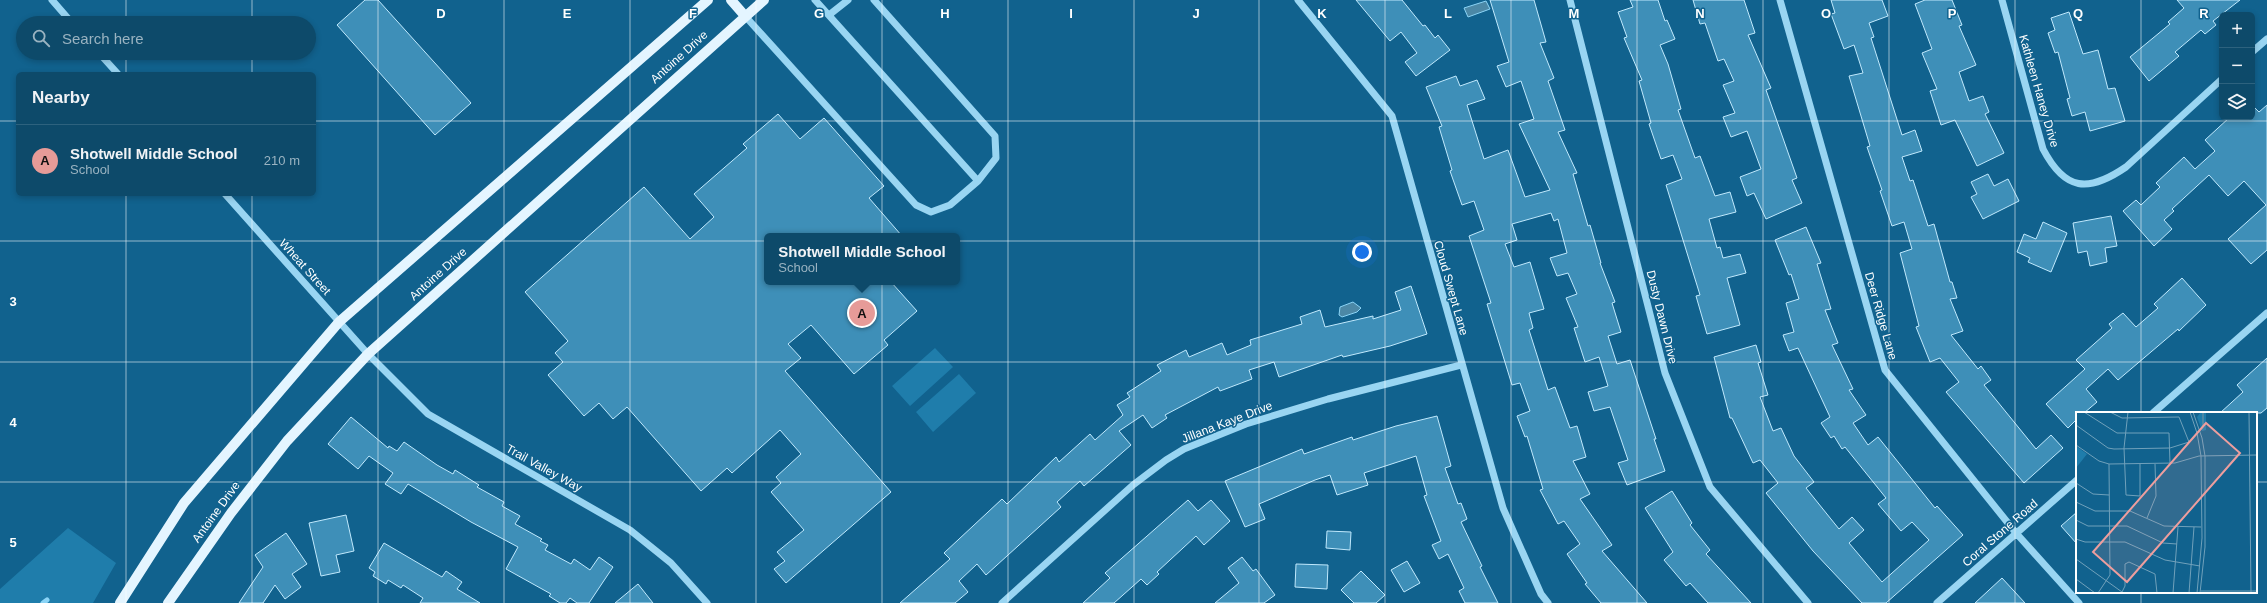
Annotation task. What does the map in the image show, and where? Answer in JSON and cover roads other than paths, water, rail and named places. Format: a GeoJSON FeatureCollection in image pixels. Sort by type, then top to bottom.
{"type":"FeatureCollection","features":[{"type":"Feature","properties":{"kind":"main road","name":"Antoine Drive"},"geometry":{"type":"LineString","coordinates":[[120,603],[184,503],[339,322],[708,0]]}},
{"type":"Feature","properties":{"kind":"main road"},"geometry":{"type":"LineString","coordinates":[[731,0],[745,16]]}},
{"type":"Feature","properties":{"kind":"main road","name":"Antoine Drive"},"geometry":{"type":"LineString","coordinates":[[168,603],[230,513],[287,441],[368,354],[764,0]]}},
{"type":"Feature","properties":{"kind":"street"},"geometry":{"type":"LineString","coordinates":[[52,0],[66,16]]}},
{"type":"Feature","properties":{"kind":"street"},"geometry":{"type":"LineString","coordinates":[[815,0],[978,181]]}},
{"type":"Feature","properties":{"kind":"street"},"geometry":{"type":"LineString","coordinates":[[829,16],[848,0]]}},
{"type":"Feature","properties":{"kind":"street"},"geometry":{"type":"LineString","coordinates":[[745,16],[916,205],[931,212],[950,205],[978,181],[996,158],[995,136],[874,0]]}},
{"type":"Feature","properties":{"kind":"street","name":"Cloud Swept Lane"},"geometry":{"type":"LineString","coordinates":[[1298,0],[1392,116],[1461,365],[1503,508],[1541,594],[1548,603]]}},
{"type":"Feature","properties":{"kind":"street","name":"Dusty Dawn Drive"},"geometry":{"type":"LineString","coordinates":[[1570,0],[1665,373],[1710,487],[1808,603]]}},
{"type":"Feature","properties":{"kind":"street","name":"Deer Ridge Lane"},"geometry":{"type":"LineString","coordinates":[[1780,0],[1885,370],[2016,533],[2079,603]]}},
{"type":"Feature","properties":{"kind":"street","name":"Kathleen Haney Drive"},"geometry":{"type":"LineString","coordinates":[[2002,0],[2043,149],[2053,167],[2069,181],[2084,184],[2112,177],[2126,167],[2219,83]]}},
{"type":"Feature","properties":{"kind":"street"},"geometry":{"type":"LineString","coordinates":[[2255,49],[2267,38]]}},
{"type":"Feature","properties":{"kind":"street"},"geometry":{"type":"LineString","coordinates":[[105,60],[116,72]]}},
{"type":"Feature","properties":{"kind":"street","name":"Wheat Street"},"geometry":{"type":"LineString","coordinates":[[227,196],[368,354]]}},
{"type":"Feature","properties":{"kind":"street"},"geometry":{"type":"LineString","coordinates":[[2154,412],[2267,313]]}},
{"type":"Feature","properties":{"kind":"street","name":"Trail Valley Way"},"geometry":{"type":"LineString","coordinates":[[368,354],[428,414],[470,440],[630,530],[671,563],[707,603]]}},
{"type":"Feature","properties":{"kind":"street","name":"Jillana Kaye Drive"},"geometry":{"type":"LineString","coordinates":[[1002,603],[1133,485],[1155,468],[1184,449],[1246,424],[1328,399],[1461,365]]}},
{"type":"Feature","properties":{"kind":"street","name":"Coral Stone Road"},"geometry":{"type":"LineString","coordinates":[[1937,603],[2076,481]]}},
{"type":"Feature","properties":{"kind":"waterway"},"geometry":{"type":"LineString","coordinates":[[43,603],[47,600]]}},
{"type":"Feature","properties":{"kind":"place","name":"Shotwell Middle School"},"geometry":{"type":"Point","coordinates":[862,313]}}]}
